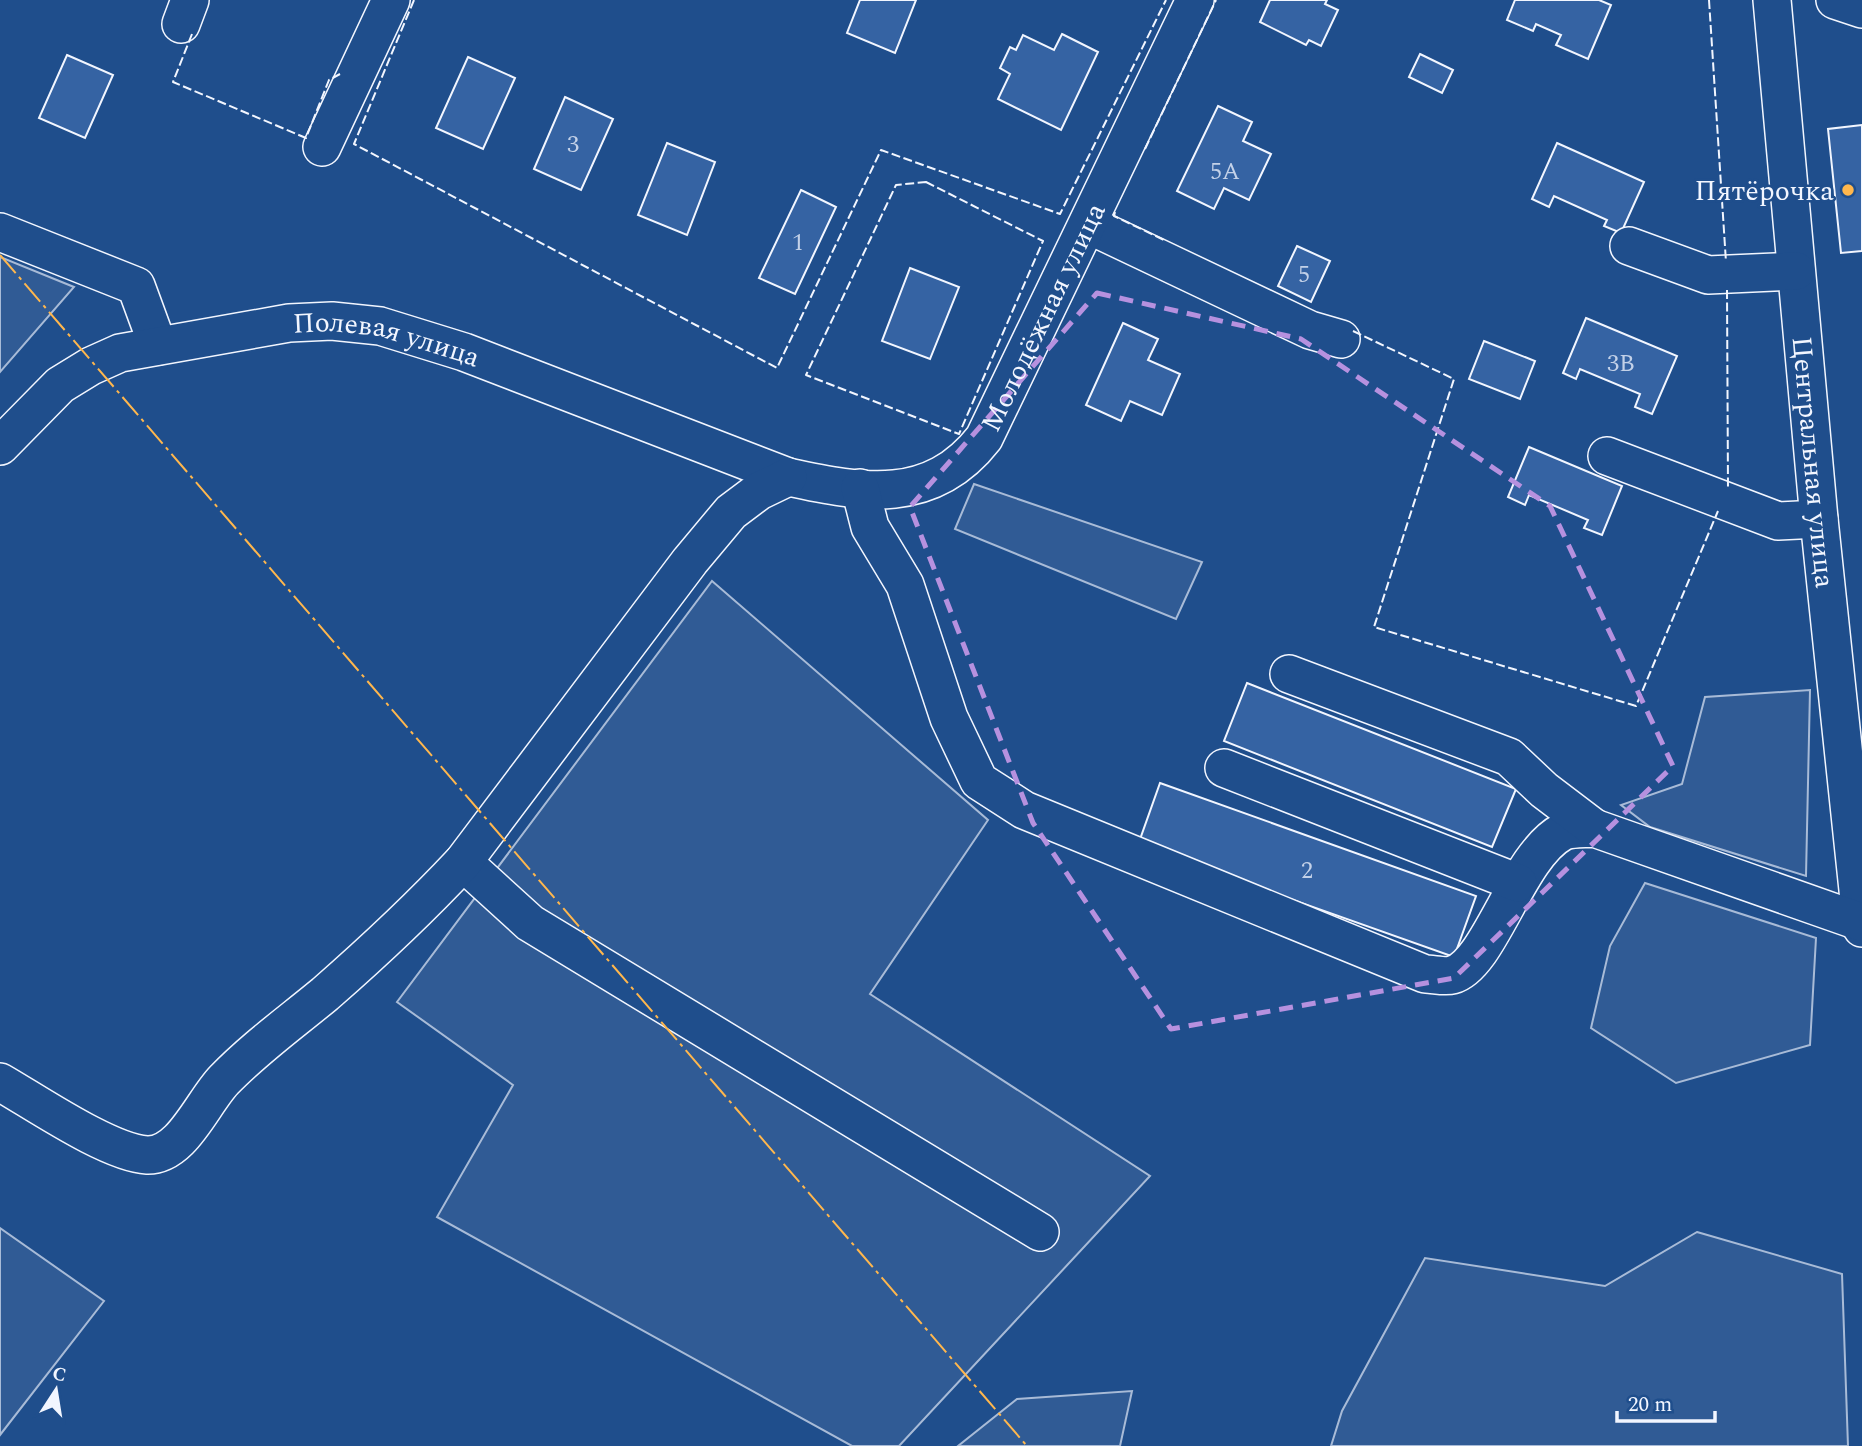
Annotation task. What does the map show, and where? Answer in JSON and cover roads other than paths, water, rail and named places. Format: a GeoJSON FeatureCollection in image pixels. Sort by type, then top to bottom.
{"type":"FeatureCollection","features":[{"type":"Feature","properties":{"kind":"street"},"geometry":{"type":"LineString","coordinates":[[322,147],[391,0]]}},
{"type":"Feature","properties":{"kind":"street","name":"Молодёжная улица"},"geometry":{"type":"LineString","coordinates":[[788,477],[892,491],[939,479],[966,462],[984,438],[1089,225],[1195,0]]}},
{"type":"Feature","properties":{"kind":"street","name":"Центральная улица"},"geometry":{"type":"LineString","coordinates":[[1772,0],[1819,519],[1862,925]]}},
{"type":"Feature","properties":{"kind":"street"},"geometry":{"type":"LineString","coordinates":[[1835,0],[1862,9]]}},
{"type":"Feature","properties":{"kind":"street"},"geometry":{"type":"LineString","coordinates":[[1089,225],[1310,330],[1341,339]]}},
{"type":"Feature","properties":{"kind":"street"},"geometry":{"type":"LineString","coordinates":[[0,232],[136,286],[158,346]]}},
{"type":"Feature","properties":{"kind":"street"},"geometry":{"type":"LineString","coordinates":[[1629,246],[1708,275],[1796,271]]}},
{"type":"Feature","properties":{"kind":"street","name":"Полевая улица"},"geometry":{"type":"LineString","coordinates":[[0,446],[60,385],[91,366],[120,353],[289,323],[332,321],[380,326],[464,352],[788,477]]}},
{"type":"Feature","properties":{"kind":"street"},"geometry":{"type":"LineString","coordinates":[[1607,456],[1778,521],[1819,519]]}},
{"type":"Feature","properties":{"kind":"street"},"geometry":{"type":"LineString","coordinates":[[0,1082],[102,1139],[130,1151],[149,1155],[169,1150],[188,1131],[209,1095],[257,1046],[324,994],[423,904],[463,862],[690,561],[731,512],[759,491],[788,477]]}},
{"type":"Feature","properties":{"kind":"street"},"geometry":{"type":"LineString","coordinates":[[860,488],[870,527],[905,585],[948,718],[979,781],[1024,810],[1425,974],[1452,975],[1469,964],[1529,862],[1563,831],[1594,828]]}},
{"type":"Feature","properties":{"kind":"street"},"geometry":{"type":"LineString","coordinates":[[1289,674],[1509,757],[1544,790],[1594,828],[1862,925]]}},
{"type":"Feature","properties":{"kind":"street"},"geometry":{"type":"LineString","coordinates":[[1224,768],[1518,883]]}},
{"type":"Feature","properties":{"kind":"street"},"geometry":{"type":"LineString","coordinates":[[463,862],[530,923],[1040,1232]]}},
{"type":"Feature","properties":{"kind":"place","name":"Пятёрочка"},"geometry":{"type":"Point","coordinates":[1848,190]}}]}
